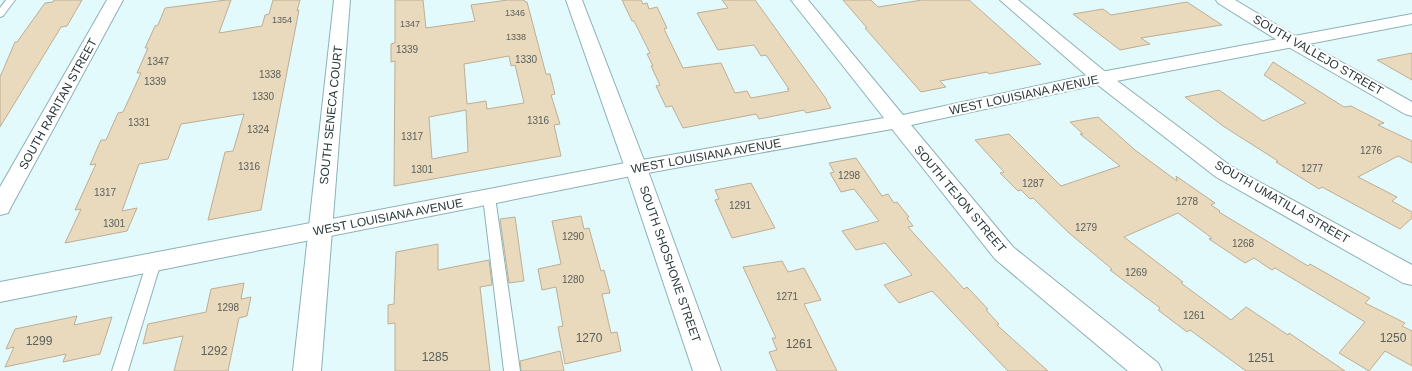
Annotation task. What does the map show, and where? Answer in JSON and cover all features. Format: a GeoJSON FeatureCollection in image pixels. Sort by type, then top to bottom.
{"type":"FeatureCollection","features":[{"type":"Feature","properties":{"kind":"street","name":"SOUTH RARITAN STREET"},"geometry":{"type":"LineString","coordinates":[[0,207],[115,0]]}},
{"type":"Feature","properties":{"kind":"street","name":"SOUTH SENECA COURT"},"geometry":{"type":"LineString","coordinates":[[307,371],[319,230],[342,0]]}},
{"type":"Feature","properties":{"kind":"street","name":"SOUTH SHOSHONE STREET"},"geometry":{"type":"LineString","coordinates":[[574,0],[636,168],[707,371]]}},
{"type":"Feature","properties":{"kind":"street","name":"SOUTH TEJON STREET"},"geometry":{"type":"LineString","coordinates":[[798,0],[1004,253],[1148,371]]}},
{"type":"Feature","properties":{"kind":"street","name":"SOUTH UMATILLA STREET"},"geometry":{"type":"LineString","coordinates":[[1008,0],[1101,78],[1224,172],[1412,276]]}},
{"type":"Feature","properties":{"kind":"street","name":"SOUTH VALLEJO STREET"},"geometry":{"type":"LineString","coordinates":[[1224,0],[1291,41],[1412,110]]}},
{"type":"Feature","properties":{"kind":"street","name":"WEST LOUISIANA AVENUE"},"geometry":{"type":"LineString","coordinates":[[0,292],[636,168],[897,122],[1101,78],[1412,19]]}},
{"type":"Feature","properties":{"kind":"lane"},"geometry":{"type":"LineString","coordinates":[[0,14],[11,0]]}},
{"type":"Feature","properties":{"kind":"lane"},"geometry":{"type":"LineString","coordinates":[[489,197],[512,371]]}},
{"type":"Feature","properties":{"kind":"lane"},"geometry":{"type":"LineString","coordinates":[[120,371],[154,262]]}},
{"type":"Feature","properties":{"kind":"building"},"geometry":{"type":"Polygon","coordinates":[[[54,0],[82,0],[67,26],[61,27],[0,127],[0,77],[15,42],[17,42],[45,3],[53,2],[54,0]]]}},
{"type":"Feature","properties":{"kind":"building"},"geometry":{"type":"Polygon","coordinates":[[[231,0],[219,33],[262,26],[265,15],[269,14],[273,0],[300,0],[261,210],[208,220],[225,152],[233,151],[244,114],[181,124],[168,159],[139,164],[122,211],[137,208],[127,231],[65,243],[81,209],[75,210],[96,164],[90,165],[101,140],[106,140],[118,113],[123,112],[141,73],[137,73],[148,48],[145,48],[155,26],[158,25],[165,8],[231,0]]]}},
{"type":"Feature","properties":{"kind":"building"},"geometry":{"type":"Polygon","coordinates":[[[395,0],[423,0],[426,28],[475,21],[471,5],[508,0],[524,0],[527,2],[546,74],[550,74],[555,94],[551,95],[560,124],[554,125],[561,156],[394,186],[395,61],[391,62],[391,44],[395,43],[395,0]],[[509,56],[464,64],[467,104],[486,101],[487,109],[524,103],[515,65],[511,66],[509,56]],[[466,110],[429,117],[432,159],[468,152],[466,110]]]}},
{"type":"Feature","properties":{"kind":"building"},"geometry":{"type":"Polygon","coordinates":[[[622,0],[641,0],[643,4],[647,3],[649,9],[657,7],[667,28],[664,29],[683,68],[721,63],[735,93],[747,91],[751,98],[789,91],[787,89],[789,89],[766,55],[761,56],[754,45],[718,50],[697,13],[728,8],[722,0],[755,0],[827,100],[831,108],[806,113],[804,110],[759,119],[756,114],[683,128],[672,106],[666,107],[656,86],[660,85],[647,54],[650,53],[622,0]]]}},
{"type":"Feature","properties":{"kind":"building"},"geometry":{"type":"Polygon","coordinates":[[[843,0],[871,0],[878,7],[922,0],[969,0],[1041,64],[989,74],[987,72],[940,81],[946,87],[921,92],[865,28],[867,28],[843,0]]]}},
{"type":"Feature","properties":{"kind":"building"},"geometry":{"type":"Polygon","coordinates":[[[1187,2],[1222,25],[1141,38],[1150,44],[1120,50],[1073,14],[1103,9],[1111,15],[1187,2]]]}},
{"type":"Feature","properties":{"kind":"building"},"geometry":{"type":"Polygon","coordinates":[[[1412,53],[1412,80],[1377,60],[1412,53]]]}},
{"type":"Feature","properties":{"kind":"building"},"geometry":{"type":"Polygon","coordinates":[[[1273,62],[1344,107],[1351,106],[1384,123],[1378,125],[1412,141],[1412,163],[1398,156],[1358,177],[1397,197],[1392,201],[1412,212],[1412,218],[1400,229],[1322,187],[1319,189],[1223,126],[1185,97],[1219,90],[1263,121],[1306,103],[1264,75],[1273,62]]]}},
{"type":"Feature","properties":{"kind":"building"},"geometry":{"type":"Polygon","coordinates":[[[1098,117],[1135,150],[1177,181],[1176,176],[1215,203],[1211,205],[1220,211],[1219,212],[1308,266],[1310,264],[1370,298],[1365,303],[1405,323],[1402,326],[1412,331],[1412,366],[1385,351],[1369,371],[1339,353],[1365,322],[1275,268],[1272,270],[1254,258],[1245,263],[1209,239],[1212,238],[1178,213],[1124,237],[1183,282],[1181,283],[1231,320],[1246,307],[1288,335],[1289,333],[1345,371],[1246,371],[1190,330],[1187,332],[1158,310],[1160,308],[1110,270],[1112,269],[1069,233],[1033,198],[1030,199],[1021,190],[1018,191],[1000,173],[1004,172],[975,140],[1009,134],[1061,186],[1120,166],[1080,134],[1083,134],[1070,122],[1098,117]]]}},
{"type":"Feature","properties":{"kind":"building"},"geometry":{"type":"Polygon","coordinates":[[[856,158],[882,196],[888,194],[894,203],[897,202],[909,217],[907,218],[913,226],[908,227],[964,289],[967,287],[988,309],[986,310],[999,324],[997,325],[1048,371],[1008,371],[932,291],[899,303],[884,285],[912,275],[885,243],[856,250],[842,231],[879,221],[854,189],[841,192],[830,173],[834,172],[829,163],[856,158]]]}},
{"type":"Feature","properties":{"kind":"building"},"geometry":{"type":"Polygon","coordinates":[[[751,183],[775,228],[732,238],[715,200],[719,199],[715,190],[751,183]]]}},
{"type":"Feature","properties":{"kind":"building"},"geometry":{"type":"Polygon","coordinates":[[[581,216],[584,229],[589,228],[601,271],[604,270],[610,293],[602,294],[611,333],[617,332],[621,351],[565,364],[558,327],[563,326],[556,287],[542,290],[538,269],[561,264],[552,221],[581,216]]]}},
{"type":"Feature","properties":{"kind":"building"},"geometry":{"type":"Polygon","coordinates":[[[515,217],[524,281],[509,283],[500,219],[515,217]]]}},
{"type":"Feature","properties":{"kind":"building"},"geometry":{"type":"Polygon","coordinates":[[[438,244],[438,270],[489,260],[492,285],[480,287],[490,371],[395,371],[395,323],[388,324],[388,305],[394,304],[396,252],[438,244]]]}},
{"type":"Feature","properties":{"kind":"building"},"geometry":{"type":"Polygon","coordinates":[[[782,261],[788,272],[804,268],[821,300],[804,304],[837,371],[777,371],[769,352],[777,350],[772,338],[776,338],[743,267],[782,261]]]}},
{"type":"Feature","properties":{"kind":"building"},"geometry":{"type":"Polygon","coordinates":[[[244,283],[241,299],[251,297],[247,316],[239,318],[228,371],[174,371],[183,336],[143,344],[148,324],[206,312],[211,289],[244,283]]]}},
{"type":"Feature","properties":{"kind":"building"},"geometry":{"type":"Polygon","coordinates":[[[77,316],[74,325],[112,317],[100,354],[63,362],[66,354],[5,367],[14,347],[6,349],[15,329],[77,316]]]}},
{"type":"Feature","properties":{"kind":"building"},"geometry":{"type":"Polygon","coordinates":[[[560,351],[564,371],[521,371],[520,361],[560,351]]]}}]}
